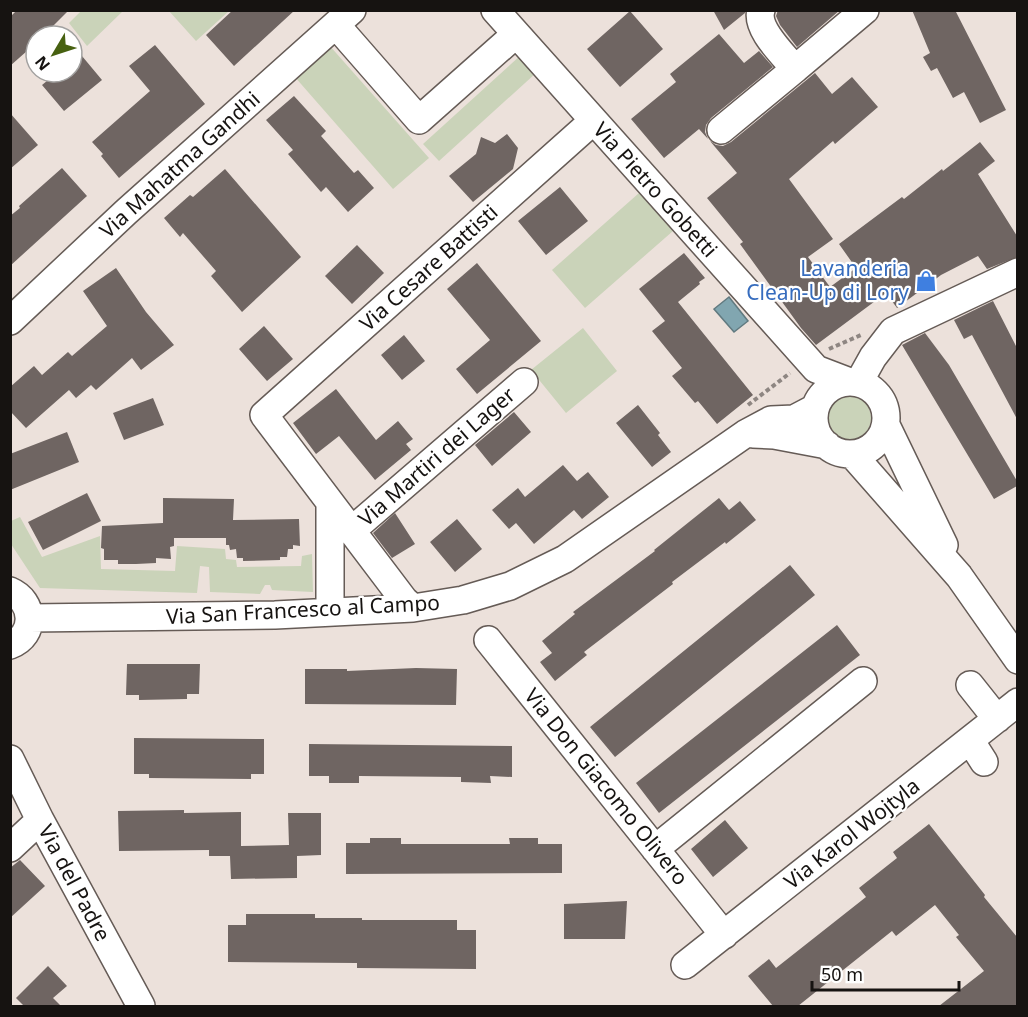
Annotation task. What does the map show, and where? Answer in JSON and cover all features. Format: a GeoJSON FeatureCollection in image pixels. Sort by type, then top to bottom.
{"type":"FeatureCollection","features":[{"type":"Feature","properties":{"kind":"street","name":"Via Pietro Gobetti"},"geometry":{"type":"LineString","coordinates":[[495,10],[812,365],[854,382]]}},
{"type":"Feature","properties":{"kind":"street"},"geometry":{"type":"LineString","coordinates":[[760,10],[762,29],[795,69]]}},
{"type":"Feature","properties":{"kind":"street"},"geometry":{"type":"LineString","coordinates":[[721,130],[865,10]]}},
{"type":"Feature","properties":{"kind":"street"},"geometry":{"type":"LineString","coordinates":[[344,17],[419,120],[516,34]]}},
{"type":"Feature","properties":{"kind":"street","name":"Via Mahatma Gandhi"},"geometry":{"type":"LineString","coordinates":[[10,321],[126,212],[344,17]]}},
{"type":"Feature","properties":{"kind":"street","name":"Via Cesare Battisti"},"geometry":{"type":"LineString","coordinates":[[264,415],[593,121]]}},
{"type":"Feature","properties":{"kind":"street"},"geometry":{"type":"LineString","coordinates":[[854,382],[893,330],[1017,272]]}},
{"type":"Feature","properties":{"kind":"street"},"geometry":{"type":"LineString","coordinates":[[812,365],[819,381],[816,429],[827,446]]}},
{"type":"Feature","properties":{"kind":"street","name":"Via Martiri dei Lager"},"geometry":{"type":"LineString","coordinates":[[351,531],[524,382]]}},
{"type":"Feature","properties":{"kind":"street"},"geometry":{"type":"LineString","coordinates":[[743,422],[774,435],[827,446],[839,452],[852,454],[864,452],[881,436],[885,425],[884,404],[878,394],[869,387],[854,382],[832,387],[817,404]]}},
{"type":"Feature","properties":{"kind":"street","name":"Via San Francesco al Campo"},"geometry":{"type":"LineString","coordinates":[[30,618],[181,617],[330,612],[412,608],[463,600],[510,586],[565,559],[743,422],[794,419],[817,404]]}},
{"type":"Feature","properties":{"kind":"street","name":"Via Martiri dei Lager"},"geometry":{"type":"LineString","coordinates":[[264,415],[412,608]]}},
{"type":"Feature","properties":{"kind":"street"},"geometry":{"type":"LineString","coordinates":[[885,425],[959,576]]}},
{"type":"Feature","properties":{"kind":"street"},"geometry":{"type":"LineString","coordinates":[[852,454],[959,576],[1017,660]]}},
{"type":"Feature","properties":{"kind":"street"},"geometry":{"type":"LineString","coordinates":[[330,503],[330,612]]}},
{"type":"Feature","properties":{"kind":"street"},"geometry":{"type":"LineString","coordinates":[[10,591],[20,596],[25,602],[30,618],[23,637],[10,645]]}},
{"type":"Feature","properties":{"kind":"street","name":"Via Don Giacomo Olivero"},"geometry":{"type":"LineString","coordinates":[[488,640],[724,935]]}},
{"type":"Feature","properties":{"kind":"street"},"geometry":{"type":"LineString","coordinates":[[655,849],[863,681]]}},
{"type":"Feature","properties":{"kind":"street"},"geometry":{"type":"LineString","coordinates":[[970,686],[1007,710]]}},
{"type":"Feature","properties":{"kind":"street","name":"Via Karol Wojtyla"},"geometry":{"type":"LineString","coordinates":[[685,965],[977,751],[1007,710]]}},
{"type":"Feature","properties":{"kind":"street","name":"Via del Padre"},"geometry":{"type":"LineString","coordinates":[[10,759],[40,820],[141,1006]]}},
{"type":"Feature","properties":{"kind":"street"},"geometry":{"type":"LineString","coordinates":[[10,848],[40,820]]}},
{"type":"Feature","properties":{"kind":"path"},"geometry":{"type":"LineString","coordinates":[[743,422],[812,365]]}},
{"type":"Feature","properties":{"kind":"green space"},"geometry":{"type":"Polygon","coordinates":[[[81,10],[123,11],[87,46],[84,42],[84,24],[69,23],[81,10]]]}},
{"type":"Feature","properties":{"kind":"green space"},"geometry":{"type":"Polygon","coordinates":[[[169,11],[229,11],[196,41],[169,11]]]}},
{"type":"Feature","properties":{"kind":"green space"},"geometry":{"type":"Polygon","coordinates":[[[329,45],[429,158],[393,189],[294,76],[329,45]]]}},
{"type":"Feature","properties":{"kind":"green space"},"geometry":{"type":"Polygon","coordinates":[[[522,54],[536,73],[439,161],[423,144],[522,54]]]}},
{"type":"Feature","properties":{"kind":"green space"},"geometry":{"type":"Polygon","coordinates":[[[639,193],[673,231],[585,308],[552,270],[639,193]]]}},
{"type":"Feature","properties":{"kind":"green space"},"geometry":{"type":"Polygon","coordinates":[[[583,328],[617,371],[566,413],[531,370],[583,328]]]}},
{"type":"Feature","properties":{"kind":"green space"},"geometry":{"type":"Polygon","coordinates":[[[848,395],[864,402],[871,418],[864,434],[848,441],[832,434],[825,418],[832,402],[848,395]]]}},
{"type":"Feature","properties":{"kind":"green space"},"geometry":{"type":"Polygon","coordinates":[[[20,517],[42,557],[100,536],[101,569],[175,571],[177,546],[225,549],[226,559],[236,560],[237,567],[301,566],[302,556],[312,554],[313,592],[272,590],[270,585],[265,585],[260,594],[210,592],[209,567],[200,566],[197,593],[40,588],[11,544],[11,521],[20,517]]]}},
{"type":"Feature","properties":{"kind":"water"},"geometry":{"type":"Polygon","coordinates":[[[729,297],[748,321],[734,332],[714,309],[729,297]]]}},
{"type":"Feature","properties":{"kind":"building"},"geometry":{"type":"Polygon","coordinates":[[[17,10],[69,10],[55,24],[24,24],[24,54],[10,66],[10,17],[17,10]]]}},
{"type":"Feature","properties":{"kind":"building"},"geometry":{"type":"Polygon","coordinates":[[[233,10],[295,10],[234,66],[206,35],[233,10]]]}},
{"type":"Feature","properties":{"kind":"building"},"geometry":{"type":"Polygon","coordinates":[[[713,10],[745,10],[745,13],[724,30],[713,10]]]}},
{"type":"Feature","properties":{"kind":"building"},"geometry":{"type":"Polygon","coordinates":[[[778,10],[840,10],[797,47],[780,25],[776,16],[778,10]]]}},
{"type":"Feature","properties":{"kind":"building"},"geometry":{"type":"Polygon","coordinates":[[[912,10],[955,10],[1006,110],[980,123],[964,92],[953,98],[937,68],[931,71],[923,57],[930,53],[912,10]]]}},
{"type":"Feature","properties":{"kind":"building"},"geometry":{"type":"Polygon","coordinates":[[[630,11],[663,49],[620,87],[587,49],[630,11]]]}},
{"type":"Feature","properties":{"kind":"building"},"geometry":{"type":"Polygon","coordinates":[[[719,34],[744,63],[759,51],[773,67],[711,118],[706,125],[705,132],[708,139],[699,129],[664,158],[631,119],[676,82],[670,74],[719,34]]]}},
{"type":"Feature","properties":{"kind":"building"},"geometry":{"type":"Polygon","coordinates":[[[155,45],[205,104],[119,178],[92,142],[150,91],[129,66],[155,45]]]}},
{"type":"Feature","properties":{"kind":"building"},"geometry":{"type":"Polygon","coordinates":[[[84,58],[102,80],[64,111],[42,85],[84,84],[84,58]]]}},
{"type":"Feature","properties":{"kind":"building"},"geometry":{"type":"Polygon","coordinates":[[[815,73],[832,94],[852,77],[878,107],[835,144],[833,141],[789,179],[833,239],[808,257],[830,287],[856,268],[839,244],[902,197],[904,199],[942,169],[943,171],[980,142],[995,161],[978,174],[1017,236],[1017,257],[987,269],[978,256],[941,275],[897,308],[886,293],[816,345],[740,244],[743,242],[707,198],[737,173],[710,141],[723,146],[731,142],[815,73]]]}},
{"type":"Feature","properties":{"kind":"building"},"geometry":{"type":"Polygon","coordinates":[[[294,96],[326,131],[321,136],[354,173],[358,170],[374,188],[348,212],[326,187],[321,192],[288,154],[293,150],[266,120],[294,96]]]}},
{"type":"Feature","properties":{"kind":"building"},"geometry":{"type":"Polygon","coordinates":[[[10,113],[38,145],[10,169],[10,113]]]}},
{"type":"Feature","properties":{"kind":"building"},"geometry":{"type":"Polygon","coordinates":[[[507,134],[518,148],[513,169],[473,202],[449,176],[476,154],[481,137],[495,143],[507,134]]]}},
{"type":"Feature","properties":{"kind":"building"},"geometry":{"type":"Polygon","coordinates":[[[62,168],[87,196],[10,266],[10,216],[62,168]]]}},
{"type":"Feature","properties":{"kind":"building"},"geometry":{"type":"Polygon","coordinates":[[[225,169],[301,257],[242,312],[211,276],[216,271],[183,233],[180,237],[164,218],[225,169]]]}},
{"type":"Feature","properties":{"kind":"building"},"geometry":{"type":"Polygon","coordinates":[[[560,187],[588,221],[546,255],[518,221],[560,187]]]}},
{"type":"Feature","properties":{"kind":"building"},"geometry":{"type":"Polygon","coordinates":[[[357,245],[384,273],[352,304],[325,276],[357,245]]]}},
{"type":"Feature","properties":{"kind":"building"},"geometry":{"type":"Polygon","coordinates":[[[684,253],[705,278],[678,302],[753,395],[717,424],[698,401],[695,403],[672,376],[682,368],[652,331],[665,321],[639,289],[684,253]]]}},
{"type":"Feature","properties":{"kind":"building"},"geometry":{"type":"Polygon","coordinates":[[[477,263],[541,341],[477,394],[456,369],[490,340],[447,289],[477,263]]]}},
{"type":"Feature","properties":{"kind":"building"},"geometry":{"type":"Polygon","coordinates":[[[116,268],[146,312],[174,345],[141,370],[132,358],[96,390],[91,385],[76,398],[69,390],[26,428],[10,411],[10,387],[34,366],[42,375],[68,352],[72,356],[107,326],[83,291],[116,268]]]}},
{"type":"Feature","properties":{"kind":"building"},"geometry":{"type":"Polygon","coordinates":[[[993,301],[1017,348],[1017,419],[972,335],[964,339],[954,320],[993,301]]]}},
{"type":"Feature","properties":{"kind":"building"},"geometry":{"type":"Polygon","coordinates":[[[264,326],[293,359],[267,381],[239,349],[264,326]]]}},
{"type":"Feature","properties":{"kind":"building"},"geometry":{"type":"Polygon","coordinates":[[[925,333],[949,365],[1017,481],[1017,486],[994,499],[902,345],[925,333]]]}},
{"type":"Feature","properties":{"kind":"building"},"geometry":{"type":"Polygon","coordinates":[[[404,335],[425,361],[402,380],[381,355],[404,335]]]}},
{"type":"Feature","properties":{"kind":"building"},"geometry":{"type":"Polygon","coordinates":[[[336,389],[376,440],[398,421],[413,439],[406,444],[411,450],[375,480],[339,436],[316,454],[293,423],[336,389]]]}},
{"type":"Feature","properties":{"kind":"building"},"geometry":{"type":"Polygon","coordinates":[[[153,398],[164,425],[124,440],[113,413],[153,398]]]}},
{"type":"Feature","properties":{"kind":"building"},"geometry":{"type":"Polygon","coordinates":[[[638,405],[660,433],[658,435],[671,452],[652,467],[616,423],[638,405]]]}},
{"type":"Feature","properties":{"kind":"building"},"geometry":{"type":"Polygon","coordinates":[[[514,412],[531,432],[492,466],[475,445],[514,412]]]}},
{"type":"Feature","properties":{"kind":"building"},"geometry":{"type":"Polygon","coordinates":[[[67,432],[79,462],[10,490],[10,454],[67,432]]]}},
{"type":"Feature","properties":{"kind":"building"},"geometry":{"type":"Polygon","coordinates":[[[563,465],[577,481],[588,472],[609,497],[582,519],[574,510],[534,544],[516,523],[509,529],[492,510],[518,488],[525,497],[563,465]]]}},
{"type":"Feature","properties":{"kind":"building"},"geometry":{"type":"Polygon","coordinates":[[[87,493],[101,521],[43,550],[28,522],[87,493]]]}},
{"type":"Feature","properties":{"kind":"building"},"geometry":{"type":"Polygon","coordinates":[[[163,498],[234,499],[233,520],[299,519],[300,546],[293,545],[293,549],[288,549],[287,557],[280,557],[280,560],[243,561],[243,558],[237,558],[236,549],[230,550],[229,545],[226,545],[226,538],[174,538],[174,546],[170,547],[171,559],[156,558],[156,563],[136,564],[118,564],[118,560],[104,560],[104,549],[101,548],[102,526],[163,523],[163,498]]]}},
{"type":"Feature","properties":{"kind":"building"},"geometry":{"type":"Polygon","coordinates":[[[719,498],[729,510],[740,501],[756,520],[672,582],[673,584],[584,652],[587,655],[555,681],[540,662],[552,653],[542,641],[575,614],[573,612],[655,551],[719,498]]]}},
{"type":"Feature","properties":{"kind":"building"},"geometry":{"type":"Polygon","coordinates":[[[395,513],[415,544],[392,558],[373,533],[395,513]]]}},
{"type":"Feature","properties":{"kind":"building"},"geometry":{"type":"Polygon","coordinates":[[[457,519],[482,549],[455,572],[430,542],[457,519]]]}},
{"type":"Feature","properties":{"kind":"building"},"geometry":{"type":"Polygon","coordinates":[[[790,565],[815,595],[615,757],[590,727],[790,565]]]}},
{"type":"Feature","properties":{"kind":"building"},"geometry":{"type":"Polygon","coordinates":[[[837,625],[860,655],[659,813],[636,783],[837,625]]]}},
{"type":"Feature","properties":{"kind":"building"},"geometry":{"type":"Polygon","coordinates":[[[127,664],[200,664],[199,694],[187,694],[187,699],[139,700],[139,695],[126,695],[127,664]]]}},
{"type":"Feature","properties":{"kind":"building"},"geometry":{"type":"Polygon","coordinates":[[[305,669],[347,669],[347,671],[457,669],[456,705],[305,704],[305,669]]]}},
{"type":"Feature","properties":{"kind":"building"},"geometry":{"type":"Polygon","coordinates":[[[134,738],[264,739],[264,774],[251,774],[251,779],[149,778],[149,774],[134,774],[134,738]]]}},
{"type":"Feature","properties":{"kind":"building"},"geometry":{"type":"Polygon","coordinates":[[[309,744],[512,746],[512,777],[490,776],[491,783],[461,782],[461,777],[359,776],[359,783],[329,783],[329,776],[309,776],[309,744]]]}},
{"type":"Feature","properties":{"kind":"building"},"geometry":{"type":"Polygon","coordinates":[[[184,810],[184,813],[241,812],[241,846],[289,845],[288,813],[321,813],[321,855],[297,856],[297,878],[231,879],[230,856],[209,856],[209,850],[119,851],[118,811],[184,810]]]}},
{"type":"Feature","properties":{"kind":"building"},"geometry":{"type":"Polygon","coordinates":[[[725,820],[748,848],[713,877],[691,849],[725,820]]]}},
{"type":"Feature","properties":{"kind":"building"},"geometry":{"type":"Polygon","coordinates":[[[929,824],[1017,937],[1017,1006],[939,1006],[984,971],[956,937],[959,935],[935,905],[896,936],[892,931],[798,1006],[773,1006],[748,976],[769,959],[776,968],[866,897],[859,888],[897,858],[893,852],[929,824]]]}},
{"type":"Feature","properties":{"kind":"building"},"geometry":{"type":"Polygon","coordinates":[[[370,838],[401,838],[401,844],[510,844],[509,838],[538,838],[538,844],[562,844],[562,873],[346,874],[346,843],[370,843],[370,838]]]}},
{"type":"Feature","properties":{"kind":"building"},"geometry":{"type":"Polygon","coordinates":[[[20,860],[45,886],[10,918],[10,868],[20,860]]]}},
{"type":"Feature","properties":{"kind":"building"},"geometry":{"type":"Polygon","coordinates":[[[627,901],[625,939],[564,939],[564,904],[627,901]]]}},
{"type":"Feature","properties":{"kind":"building"},"geometry":{"type":"Polygon","coordinates":[[[246,914],[315,914],[315,918],[362,918],[362,920],[457,920],[457,930],[476,930],[476,969],[357,968],[357,963],[228,962],[228,925],[246,925],[246,914]]]}},
{"type":"Feature","properties":{"kind":"building"},"geometry":{"type":"Polygon","coordinates":[[[48,966],[67,986],[53,998],[61,1006],[24,1006],[16,998],[48,966]]]}},
{"type":"Feature","properties":{"kind":"place","name":"Lavanderia Clean-Up di Lory"},"geometry":{"type":"Point","coordinates":[926,281]}}]}
